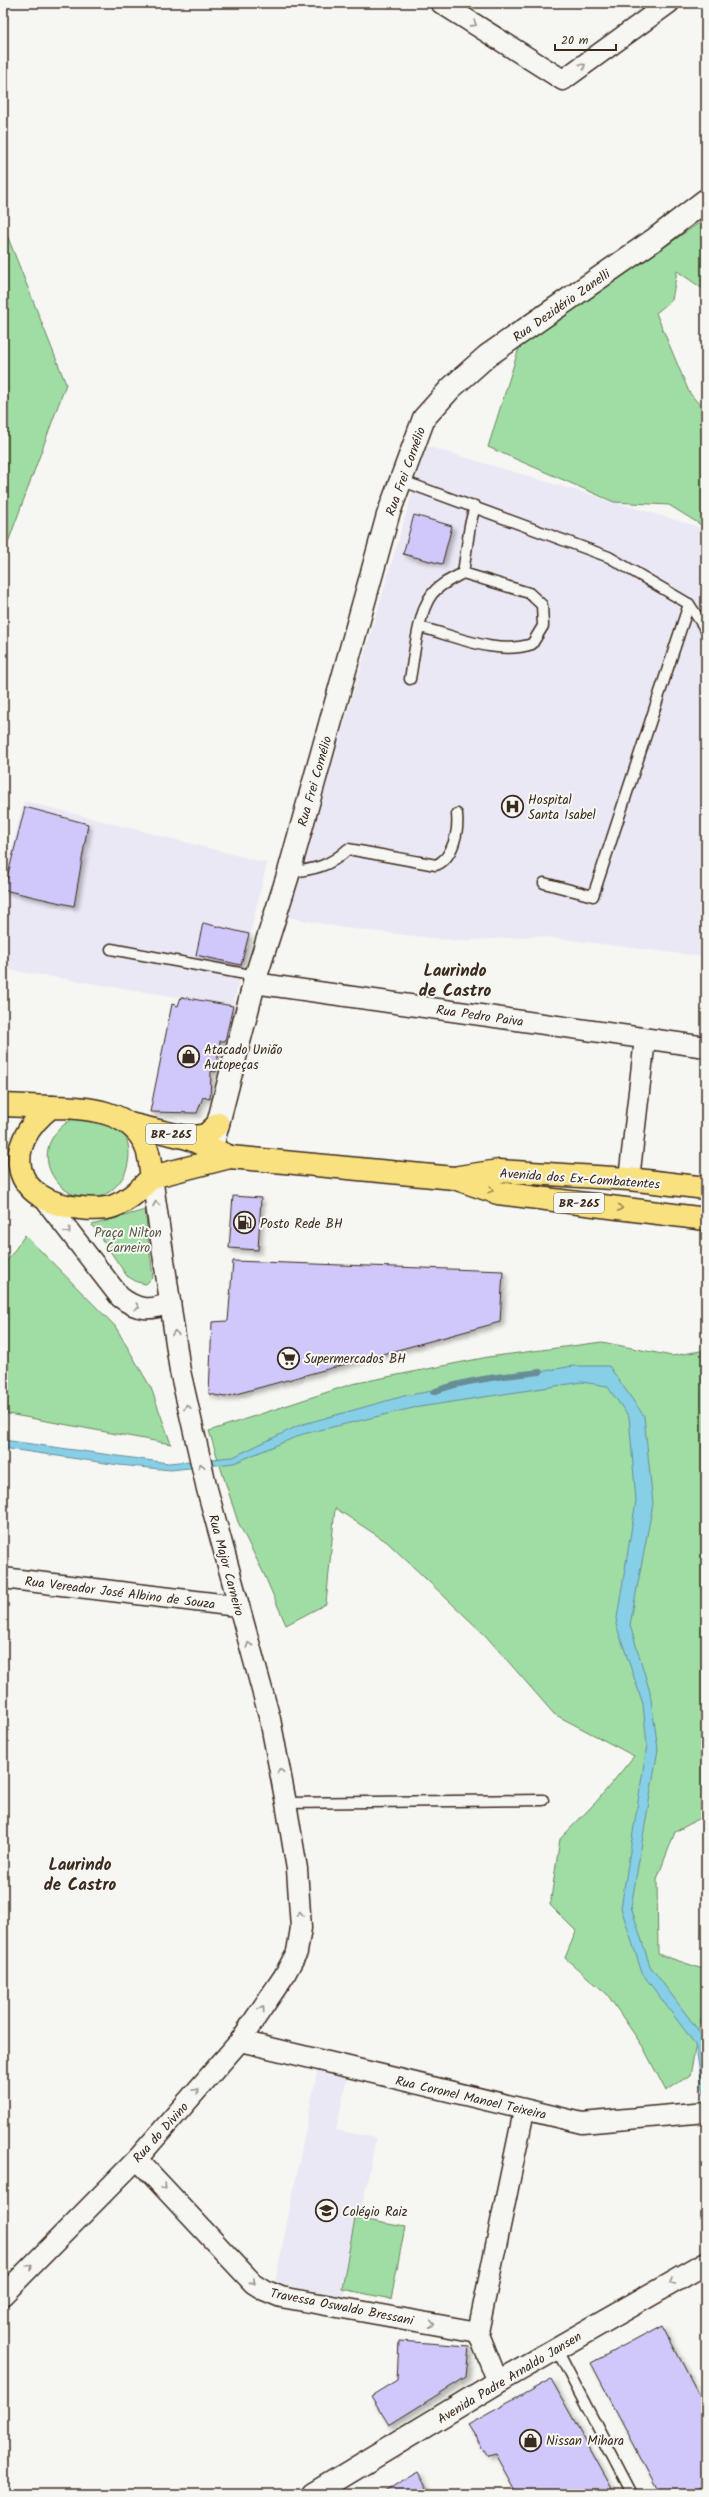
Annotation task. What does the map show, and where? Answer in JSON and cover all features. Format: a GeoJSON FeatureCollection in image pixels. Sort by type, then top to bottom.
{"type":"FeatureCollection","features":[{"type":"Feature","properties":{"kind":"main road","name":"BR-265"},"geometry":{"type":"LineString","coordinates":[[3,1105],[51,1108],[73,1107],[98,1110],[129,1124],[138,1131],[147,1147],[152,1177],[132,1197],[112,1207],[72,1207],[45,1200],[12,1178],[16,1173],[14,1161],[15,1145],[19,1136],[28,1123],[51,1108]]}},
{"type":"Feature","properties":{"kind":"main road","name":"Avenida dos Ex-Combatentes"},"geometry":{"type":"LineString","coordinates":[[129,1124],[188,1138],[218,1155],[454,1178],[498,1192],[706,1219]]}},
{"type":"Feature","properties":{"kind":"main road"},"geometry":{"type":"LineString","coordinates":[[188,1138],[206,1135],[218,1124]]}},
{"type":"Feature","properties":{"kind":"main road","name":"Avenida dos Ex-Combatentes"},"geometry":{"type":"LineString","coordinates":[[152,1177],[218,1155]]}},
{"type":"Feature","properties":{"kind":"main road","name":"Avenida dos Ex-Combatentes"},"geometry":{"type":"LineString","coordinates":[[454,1178],[499,1171],[629,1179],[706,1188]]}},
{"type":"Feature","properties":{"kind":"street"},"geometry":{"type":"LineString","coordinates":[[441,3],[563,80],[669,3]]}},
{"type":"Feature","properties":{"kind":"street","name":"Rua Dezidério Zanelli"},"geometry":{"type":"LineString","coordinates":[[424,418],[451,388],[487,356],[706,200]]}},
{"type":"Feature","properties":{"kind":"street","name":"Rua Frei Cornélio"},"geometry":{"type":"LineString","coordinates":[[218,1155],[218,1124],[255,980],[289,872],[400,480],[424,418]]}},
{"type":"Feature","properties":{"kind":"street","name":"Rua Pedro Paiva"},"geometry":{"type":"LineString","coordinates":[[255,980],[706,1047]]}},
{"type":"Feature","properties":{"kind":"street"},"geometry":{"type":"LineString","coordinates":[[629,1179],[645,1039]]}},
{"type":"Feature","properties":{"kind":"street","name":"Rua Major Carneiro"},"geometry":{"type":"LineString","coordinates":[[152,1177],[180,1371],[195,1442],[237,1606],[270,1719],[286,1803],[300,1905],[300,1928],[297,1952]]}},
{"type":"Feature","properties":{"kind":"street"},"geometry":{"type":"LineString","coordinates":[[45,1200],[109,1285],[126,1302],[142,1309],[158,1308],[170,1302]]}},
{"type":"Feature","properties":{"kind":"street","name":"Rua Vereador José Albino de Souza"},"geometry":{"type":"LineString","coordinates":[[3,1578],[237,1606]]}},
{"type":"Feature","properties":{"kind":"street","name":"Rua do Divino"},"geometry":{"type":"LineString","coordinates":[[3,2295],[137,2159],[240,2041],[284,1976],[297,1952]]}},
{"type":"Feature","properties":{"kind":"street","name":"Rua Coronel Manoel Teixeira"},"geometry":{"type":"LineString","coordinates":[[240,2041],[524,2111],[582,2123],[705,2113]]}},
{"type":"Feature","properties":{"kind":"street"},"geometry":{"type":"LineString","coordinates":[[498,2382],[478,2332],[524,2111]]}},
{"type":"Feature","properties":{"kind":"street","name":"Travessa Oswaldo Bressani"},"geometry":{"type":"LineString","coordinates":[[137,2159],[242,2272],[264,2290],[281,2297],[478,2332]]}},
{"type":"Feature","properties":{"kind":"street","name":"Avenida Padre Arnaldo Jansen"},"geometry":{"type":"LineString","coordinates":[[313,2494],[498,2382],[706,2263]]}},
{"type":"Feature","properties":{"kind":"lane"},"geometry":{"type":"LineString","coordinates":[[400,480],[475,506],[609,557],[689,604],[706,630]]}},
{"type":"Feature","properties":{"kind":"lane"},"geometry":{"type":"LineString","coordinates":[[463,573],[470,525],[475,506]]}},
{"type":"Feature","properties":{"kind":"lane"},"geometry":{"type":"LineString","coordinates":[[410,679],[420,627],[431,595],[445,583],[463,573],[529,592],[542,605],[543,626],[532,644],[518,649],[500,648],[420,627]]}},
{"type":"Feature","properties":{"kind":"lane"},"geometry":{"type":"LineString","coordinates":[[544,883],[593,896],[689,604]]}},
{"type":"Feature","properties":{"kind":"lane"},"geometry":{"type":"LineString","coordinates":[[289,872],[317,869],[334,862],[348,849],[436,865],[446,859],[449,854],[458,821],[457,814]]}},
{"type":"Feature","properties":{"kind":"lane"},"geometry":{"type":"LineString","coordinates":[[111,949],[255,980]]}},
{"type":"Feature","properties":{"kind":"lane"},"geometry":{"type":"LineString","coordinates":[[286,1803],[543,1800]]}},
{"type":"Feature","properties":{"kind":"lane"},"geometry":{"type":"LineString","coordinates":[[556,2348],[632,2494]]}},
{"type":"Feature","properties":{"kind":"shaded area","name":"Hospital Santa Isabel"},"geometry":{"type":"Polygon","coordinates":[[[426,446],[696,526],[706,532],[706,957],[537,936],[458,941],[344,928],[287,917],[426,446]]]}},
{"type":"Feature","properties":{"kind":"shaded area"},"geometry":{"type":"Polygon","coordinates":[[[24,801],[267,863],[233,1006],[3,969],[3,882],[24,801]]]}},
{"type":"Feature","properties":{"kind":"shaded area","name":"Colégio Raiz"},"geometry":{"type":"Polygon","coordinates":[[[317,2072],[347,2078],[336,2130],[376,2138],[344,2297],[275,2283],[317,2072]]]}},
{"type":"Feature","properties":{"kind":"green space"},"geometry":{"type":"Polygon","coordinates":[[[706,218],[706,291],[677,271],[672,300],[656,313],[689,392],[706,413],[706,528],[669,505],[614,502],[488,447],[519,348],[706,218]]]}},
{"type":"Feature","properties":{"kind":"green space"},"geometry":{"type":"Polygon","coordinates":[[[3,225],[66,384],[6,548],[3,550],[3,225]]]}},
{"type":"Feature","properties":{"kind":"green space"},"geometry":{"type":"Polygon","coordinates":[[[76,1117],[115,1125],[121,1130],[128,1143],[129,1159],[125,1174],[121,1180],[105,1194],[88,1198],[71,1194],[58,1183],[49,1167],[48,1150],[56,1133],[76,1117]]]}},
{"type":"Feature","properties":{"kind":"green space","name":"Praça Nilton Carneiro"},"geometry":{"type":"Polygon","coordinates":[[[145,1210],[153,1277],[146,1284],[137,1282],[127,1276],[92,1225],[145,1210]]]}},
{"type":"Feature","properties":{"kind":"green space"},"geometry":{"type":"Polygon","coordinates":[[[25,1235],[115,1326],[151,1388],[171,1444],[3,1413],[3,1267],[25,1235]]]}},
{"type":"Feature","properties":{"kind":"green space"},"geometry":{"type":"Polygon","coordinates":[[[602,1342],[672,1356],[706,1350],[706,1815],[675,1832],[657,1879],[658,1954],[706,1970],[704,2004],[690,2075],[666,2091],[643,2047],[607,1994],[565,1958],[576,1931],[550,1905],[560,1839],[597,1801],[634,1756],[554,1714],[485,1635],[387,1542],[335,1508],[326,1604],[286,1625],[264,1574],[238,1522],[209,1431],[352,1384],[488,1357],[602,1342]]]}},
{"type":"Feature","properties":{"kind":"green space"},"geometry":{"type":"Polygon","coordinates":[[[355,2218],[405,2227],[391,2299],[342,2289],[355,2218]]]}},
{"type":"Feature","properties":{"kind":"water"},"geometry":{"type":"Polygon","coordinates":[[[573,1366],[609,1366],[644,1416],[653,1504],[630,1625],[650,1692],[658,1749],[631,1907],[650,1966],[704,2038],[706,2051],[706,2107],[695,2044],[642,1973],[621,1908],[647,1745],[643,1704],[616,1624],[636,1501],[629,1417],[607,1386],[582,1382],[413,1408],[303,1434],[234,1463],[171,1470],[119,1465],[3,1448],[3,1440],[168,1463],[233,1457],[300,1425],[404,1396],[573,1366]]]}},
{"type":"Feature","properties":{"kind":"building"},"geometry":{"type":"Polygon","coordinates":[[[414,515],[452,526],[442,564],[403,554],[414,515]]]}},
{"type":"Feature","properties":{"kind":"building"},"geometry":{"type":"Polygon","coordinates":[[[25,807],[88,824],[74,906],[4,890],[25,807]]]}},
{"type":"Feature","properties":{"kind":"building"},"geometry":{"type":"Polygon","coordinates":[[[203,923],[249,934],[241,965],[196,955],[203,923]]]}},
{"type":"Feature","properties":{"kind":"building","name":"Atacado União Autopeças"},"geometry":{"type":"Polygon","coordinates":[[[181,997],[233,1006],[225,1041],[220,1041],[216,1072],[211,1071],[210,1099],[203,1097],[197,1113],[150,1112],[172,1004],[178,1006],[181,997]]]}},
{"type":"Feature","properties":{"kind":"building","name":"Posto Rede BH"},"geometry":{"type":"Polygon","coordinates":[[[233,1196],[261,1198],[258,1250],[229,1248],[233,1196]]]}},
{"type":"Feature","properties":{"kind":"building","name":"Supermercados BH"},"geometry":{"type":"Polygon","coordinates":[[[233,1261],[503,1271],[500,1322],[225,1397],[209,1394],[212,1322],[228,1321],[233,1261]]]}},
{"type":"Feature","properties":{"kind":"building"},"geometry":{"type":"Polygon","coordinates":[[[662,2325],[706,2408],[706,2485],[689,2494],[660,2494],[591,2363],[662,2325]]]}},
{"type":"Feature","properties":{"kind":"building"},"geometry":{"type":"Polygon","coordinates":[[[399,2341],[469,2346],[466,2377],[389,2425],[371,2396],[397,2380],[399,2341]]]}},
{"type":"Feature","properties":{"kind":"building","name":"Nissan Mihara"},"geometry":{"type":"Polygon","coordinates":[[[551,2379],[615,2494],[518,2494],[496,2454],[488,2456],[468,2425],[551,2379]]]}},
{"type":"Feature","properties":{"kind":"building"},"geometry":{"type":"Polygon","coordinates":[[[418,2472],[431,2494],[381,2494],[418,2472]]]}},
{"type":"Feature","properties":{"kind":"waterway"},"geometry":{"type":"LineString","coordinates":[[433,1392],[472,1381],[540,1372]]}},
{"type":"Feature","properties":{"kind":"place","name":"Hospital Santa Isabel"},"geometry":{"type":"Point","coordinates":[512,806]}},
{"type":"Feature","properties":{"kind":"place","name":"Atacado União Autopeças"},"geometry":{"type":"Point","coordinates":[189,1056]}},
{"type":"Feature","properties":{"kind":"place","name":"Posto Rede BH"},"geometry":{"type":"Point","coordinates":[245,1223]}},
{"type":"Feature","properties":{"kind":"place","name":"Supermercados BH"},"geometry":{"type":"Point","coordinates":[289,1358]}},
{"type":"Feature","properties":{"kind":"place","name":"Colégio Raiz"},"geometry":{"type":"Point","coordinates":[326,2211]}},
{"type":"Feature","properties":{"kind":"place","name":"Nissan Mihara"},"geometry":{"type":"Point","coordinates":[531,2440]}},
{"type":"Feature","properties":{"kind":"district","name":"Laurindo de Castro"},"geometry":{"type":"Point","coordinates":[455,980]}},
{"type":"Feature","properties":{"kind":"district","name":"Laurindo de Castro"},"geometry":{"type":"Point","coordinates":[80,1874]}}]}
